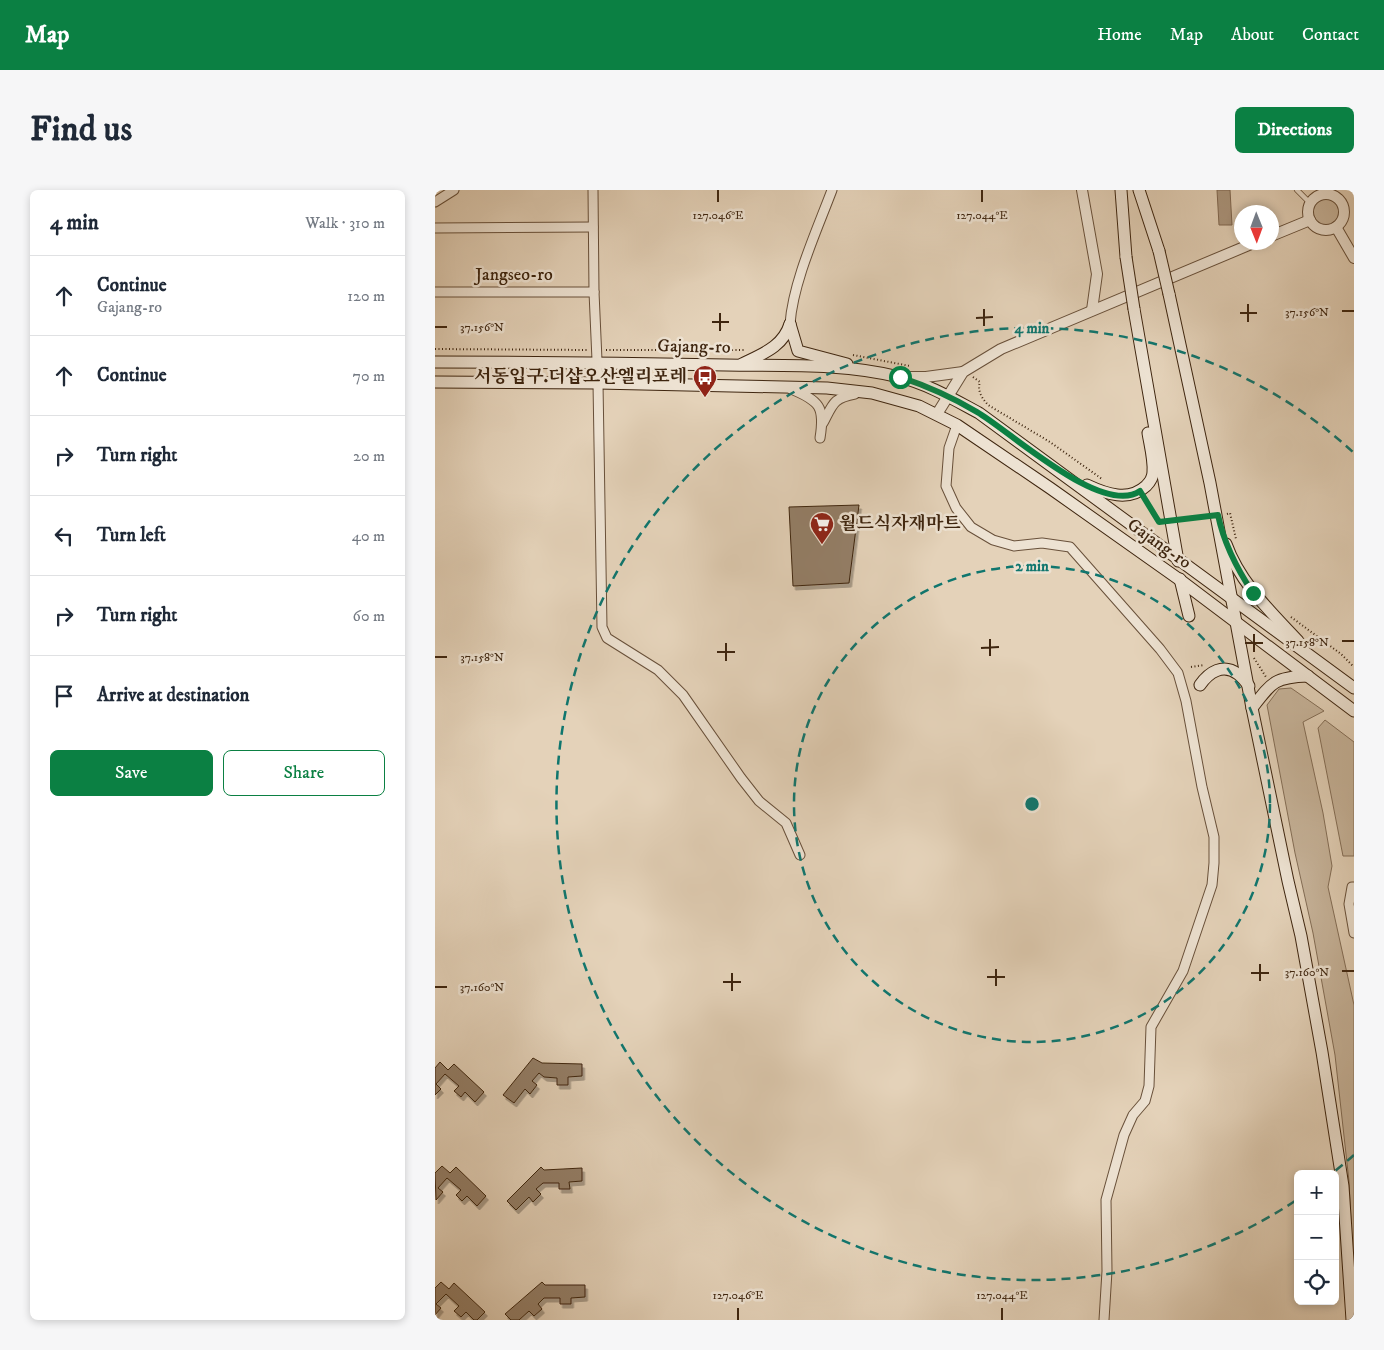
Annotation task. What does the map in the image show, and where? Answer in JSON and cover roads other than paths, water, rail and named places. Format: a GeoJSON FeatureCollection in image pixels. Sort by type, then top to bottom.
{"type":"FeatureCollection","features":[{"type":"Feature","properties":{"kind":"main road"},"geometry":{"type":"LineString","coordinates":[[1121,194],[1126,257],[1135,314],[1177,559],[1189,616],[1193,605],[1204,598],[1229,597]]}},
{"type":"Feature","properties":{"kind":"main road"},"geometry":{"type":"LineString","coordinates":[[1139,194],[1159,251],[1169,294],[1217,515],[1229,597],[1238,623],[1252,708],[1287,881],[1301,936],[1343,1186],[1352,1320]]}},
{"type":"Feature","properties":{"kind":"main road"},"geometry":{"type":"LineString","coordinates":[[1050,464],[1101,492],[1117,496],[1140,491],[1149,482],[1153,474],[1138,367],[1135,314]]}},
{"type":"Feature","properties":{"kind":"main road"},"geometry":{"type":"LineString","coordinates":[[740,365],[777,345],[787,335],[790,324]]}},
{"type":"Feature","properties":{"kind":"main road"},"geometry":{"type":"LineString","coordinates":[[790,324],[799,350],[864,370]]}},
{"type":"Feature","properties":{"kind":"main road","name":"Gajang-ro"},"geometry":{"type":"LineString","coordinates":[[435,362],[824,367],[864,370],[900,377],[947,396],[979,413],[1354,688]]}},
{"type":"Feature","properties":{"kind":"main road","name":"Gajang-ro"},"geometry":{"type":"LineString","coordinates":[[435,382],[599,383],[827,388],[873,393],[919,406],[957,424],[1050,488],[1181,580],[1354,711]]}},
{"type":"Feature","properties":{"kind":"main road"},"geometry":{"type":"LineString","coordinates":[[1217,515],[1229,552],[1249,587],[1318,662]]}},
{"type":"Feature","properties":{"kind":"main road"},"geometry":{"type":"LineString","coordinates":[[1200,684],[1212,671],[1226,669],[1237,673],[1249,686]]}},
{"type":"Feature","properties":{"kind":"main road"},"geometry":{"type":"LineString","coordinates":[[1252,708],[1270,684],[1288,676],[1308,676]]}},
{"type":"Feature","properties":{"kind":"street"},"geometry":{"type":"LineString","coordinates":[[435,202],[454,190]]}},
{"type":"Feature","properties":{"kind":"street"},"geometry":{"type":"LineString","coordinates":[[593,190],[594,292],[599,383],[602,626],[607,638],[658,670],[683,695],[759,801],[786,823],[800,855]]}},
{"type":"Feature","properties":{"kind":"street"},"geometry":{"type":"LineString","coordinates":[[790,324],[792,306],[812,243],[832,190]]}},
{"type":"Feature","properties":{"kind":"street"},"geometry":{"type":"LineString","coordinates":[[1083,190],[1097,274],[1092,310]]}},
{"type":"Feature","properties":{"kind":"street"},"geometry":{"type":"LineString","coordinates":[[1324,193],[1338,193],[1344,212],[1343,218],[1336,227],[1324,230],[1319,228],[1310,220],[1308,208],[1310,203],[1314,198],[1324,193]]}},
{"type":"Feature","properties":{"kind":"street"},"geometry":{"type":"LineString","coordinates":[[1279,233],[1310,220]]}},
{"type":"Feature","properties":{"kind":"street"},"geometry":{"type":"LineString","coordinates":[[435,228],[593,227]]}},
{"type":"Feature","properties":{"kind":"street"},"geometry":{"type":"LineString","coordinates":[[1336,227],[1354,258]]}},
{"type":"Feature","properties":{"kind":"street"},"geometry":{"type":"LineString","coordinates":[[900,377],[963,372],[1001,349],[1237,250]]}},
{"type":"Feature","properties":{"kind":"street","name":"Jangseo-ro"},"geometry":{"type":"LineString","coordinates":[[435,292],[594,292]]}},
{"type":"Feature","properties":{"kind":"street"},"geometry":{"type":"LineString","coordinates":[[937,414],[963,372]]}},
{"type":"Feature","properties":{"kind":"street"},"geometry":{"type":"LineString","coordinates":[[787,387],[813,400],[822,414],[820,438]]}},
{"type":"Feature","properties":{"kind":"street"},"geometry":{"type":"LineString","coordinates":[[822,423],[834,402],[843,396],[856,393],[873,393]]}},
{"type":"Feature","properties":{"kind":"street"},"geometry":{"type":"LineString","coordinates":[[957,424],[949,448],[947,486],[956,508],[971,527],[993,540],[1015,546],[1042,543],[1070,547],[1160,649],[1178,673],[1186,701],[1202,787],[1214,837],[1212,885],[1183,971],[1151,1027],[1149,1086],[1145,1101],[1133,1115],[1124,1135],[1106,1200],[1107,1271],[1104,1320]]}},
{"type":"Feature","properties":{"kind":"street"},"geometry":{"type":"LineString","coordinates":[[1354,887],[1352,888],[1349,904],[1354,934]]}},
{"type":"Feature","properties":{"kind":"lane"},"geometry":{"type":"LineString","coordinates":[[1297,190],[1310,203]]}},
{"type":"Feature","properties":{"kind":"place","name":"서동입구.더샵오산엘리포레"},"geometry":{"type":"Point","coordinates":[705,398]}},
{"type":"Feature","properties":{"kind":"place","name":"월드식자재마트"},"geometry":{"type":"Point","coordinates":[822,545]}}]}
